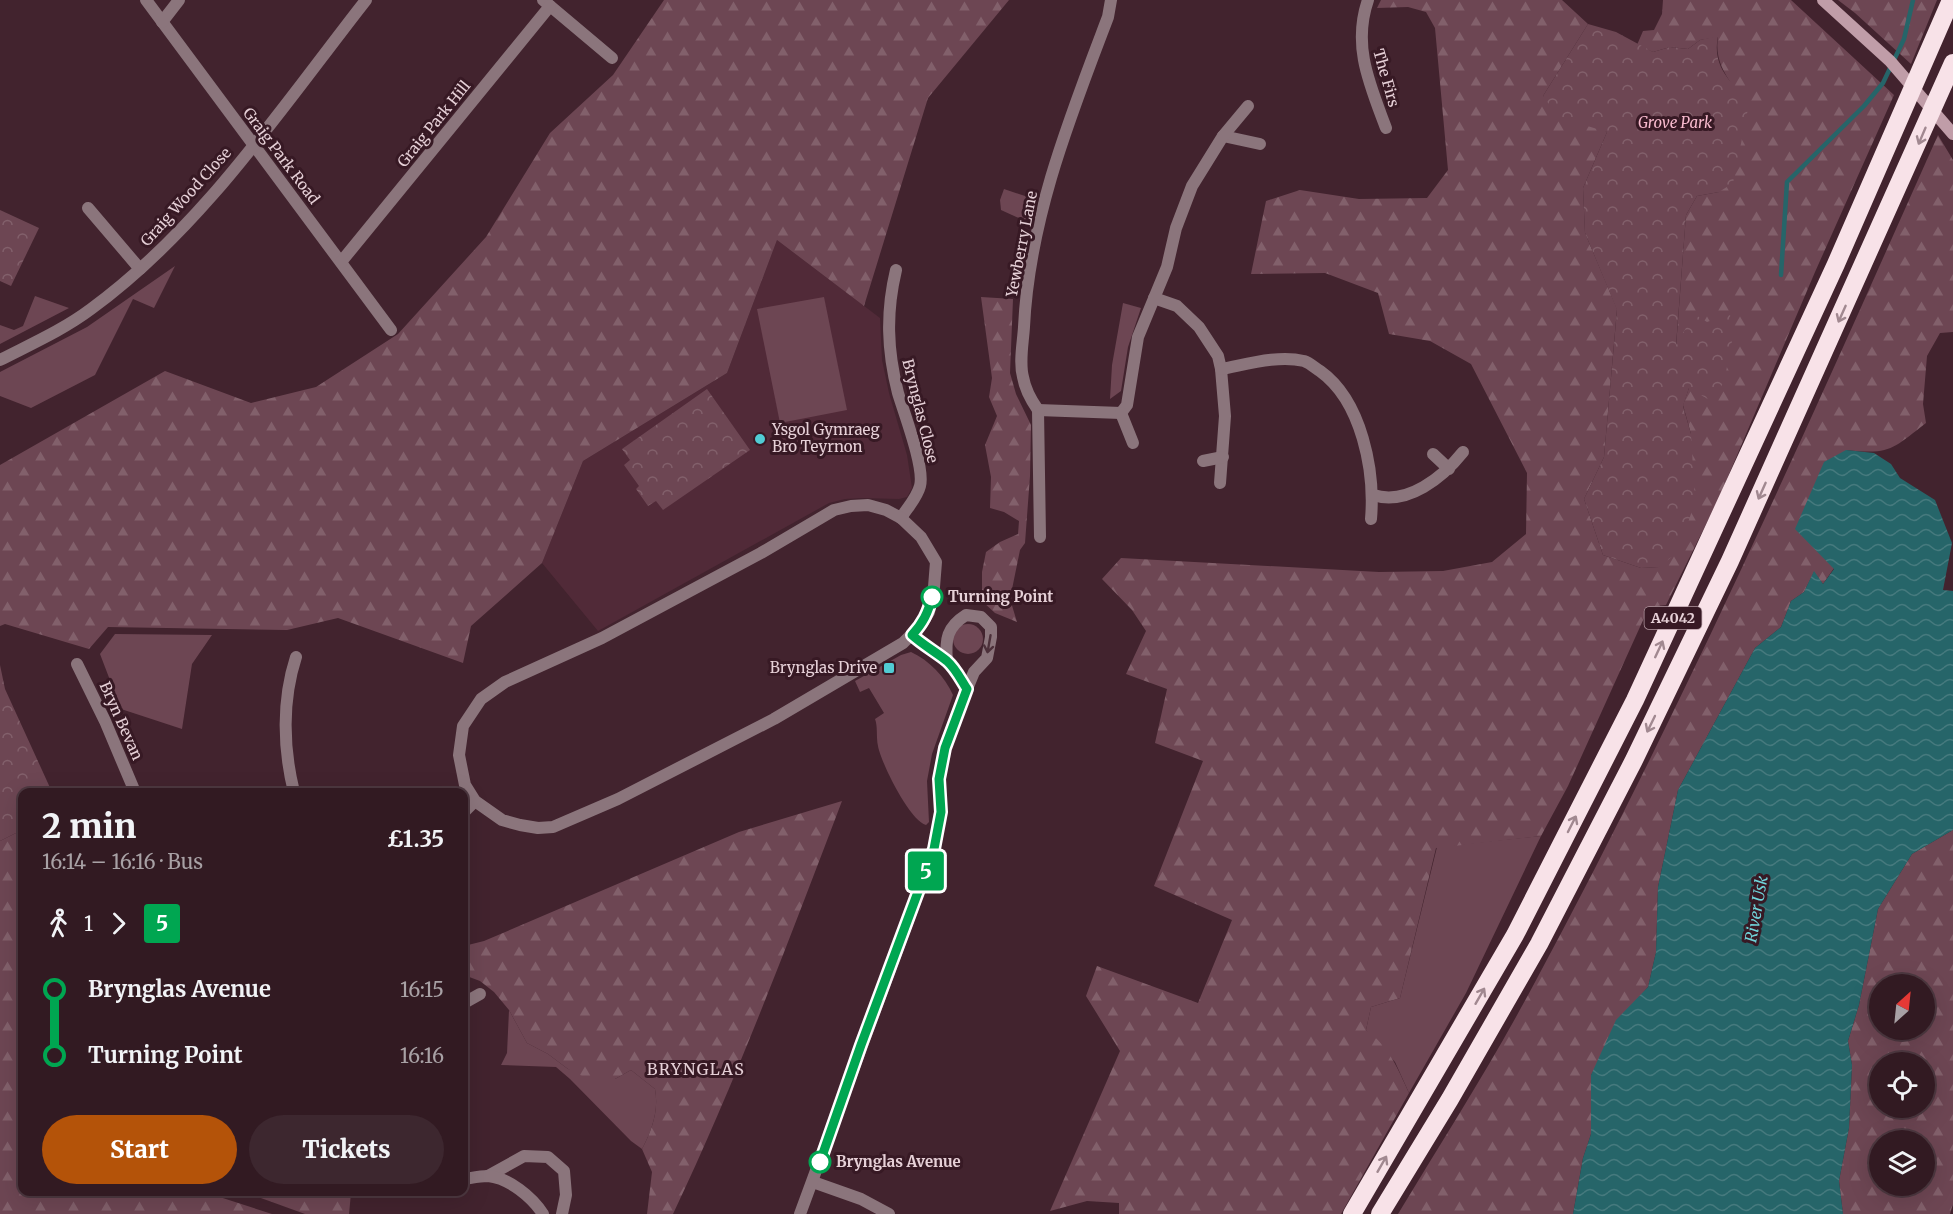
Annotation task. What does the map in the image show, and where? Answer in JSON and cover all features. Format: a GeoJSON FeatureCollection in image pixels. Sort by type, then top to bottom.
{"type":"FeatureCollection","features":[{"type":"Feature","properties":{"kind":"highway","name":"A4042"},"geometry":{"type":"LineString","coordinates":[[1352,1214],[1515,935],[1635,700],[1836,264],[1951,0]]}},
{"type":"Feature","properties":{"kind":"highway","name":"A4042"},"geometry":{"type":"LineString","coordinates":[[1380,1214],[1450,1099],[1539,944],[1634,760],[1735,551],[1953,63]]}},
{"type":"Feature","properties":{"kind":"street","name":"Graig Park Road"},"geometry":{"type":"LineString","coordinates":[[146,0],[391,330]]}},
{"type":"Feature","properties":{"kind":"street"},"geometry":{"type":"LineString","coordinates":[[162,22],[179,0]]}},
{"type":"Feature","properties":{"kind":"street","name":"Graig Wood Close"},"geometry":{"type":"LineString","coordinates":[[0,360],[58,331],[84,314],[140,269],[207,201],[366,0]]}},
{"type":"Feature","properties":{"kind":"street","name":"Yewberry Lane"},"geometry":{"type":"LineString","coordinates":[[1040,537],[1038,410],[1029,398],[1022,375],[1026,292],[1056,156],[1108,17],[1111,0]]}},
{"type":"Feature","properties":{"kind":"street","name":"The Firs"},"geometry":{"type":"LineString","coordinates":[[1368,0],[1360,38],[1364,66],[1386,128]]}},
{"type":"Feature","properties":{"kind":"street"},"geometry":{"type":"LineString","coordinates":[[1823,0],[1890,61],[1927,101],[1953,134]]}},
{"type":"Feature","properties":{"kind":"street"},"geometry":{"type":"LineString","coordinates":[[546,3],[612,58]]}},
{"type":"Feature","properties":{"kind":"street","name":"Graig Park Hill"},"geometry":{"type":"LineString","coordinates":[[341,262],[546,3]]}},
{"type":"Feature","properties":{"kind":"street"},"geometry":{"type":"LineString","coordinates":[[1121,413],[1130,395],[1138,337],[1167,267],[1176,228],[1192,186],[1223,135],[1248,106]]}},
{"type":"Feature","properties":{"kind":"street"},"geometry":{"type":"LineString","coordinates":[[1223,135],[1260,144]]}},
{"type":"Feature","properties":{"kind":"street","name":"Graig Wood Close"},"geometry":{"type":"LineString","coordinates":[[88,208],[140,269]]}},
{"type":"Feature","properties":{"kind":"street","name":"Brynglas Close"},"geometry":{"type":"LineString","coordinates":[[896,270],[889,299],[891,359],[915,451],[921,485],[901,518]]}},
{"type":"Feature","properties":{"kind":"street"},"geometry":{"type":"LineString","coordinates":[[1155,298],[1177,306],[1199,327],[1218,356],[1225,416],[1220,483]]}},
{"type":"Feature","properties":{"kind":"street"},"geometry":{"type":"LineString","coordinates":[[1221,369],[1266,361],[1290,360],[1307,362],[1328,377],[1345,397],[1367,453],[1373,495],[1371,519]]}},
{"type":"Feature","properties":{"kind":"street"},"geometry":{"type":"LineString","coordinates":[[1038,410],[1121,413]]}},
{"type":"Feature","properties":{"kind":"street"},"geometry":{"type":"LineString","coordinates":[[1121,413],[1133,443]]}},
{"type":"Feature","properties":{"kind":"street"},"geometry":{"type":"LineString","coordinates":[[1373,495],[1384,498],[1408,493],[1433,482],[1449,469],[1463,452]]}},
{"type":"Feature","properties":{"kind":"street"},"geometry":{"type":"LineString","coordinates":[[1433,454],[1449,469]]}},
{"type":"Feature","properties":{"kind":"street"},"geometry":{"type":"LineString","coordinates":[[1203,460],[1223,457]]}},
{"type":"Feature","properties":{"kind":"street"},"geometry":{"type":"LineString","coordinates":[[467,788],[459,755],[459,741],[463,726],[481,699],[505,682],[602,638],[761,553],[834,510],[868,505],[901,518],[921,537],[936,562],[934,587],[928,612],[922,624],[903,643],[774,718],[618,799],[553,827],[538,828],[502,820],[475,801],[468,789]]}},
{"type":"Feature","properties":{"kind":"street"},"geometry":{"type":"LineString","coordinates":[[800,1214],[934,849],[941,812],[939,779],[943,759],[974,672],[987,658],[991,627],[981,617],[966,615],[954,622],[945,647],[947,661]]}},
{"type":"Feature","properties":{"kind":"street"},"geometry":{"type":"LineString","coordinates":[[912,635],[947,661],[967,689]]}},
{"type":"Feature","properties":{"kind":"street"},"geometry":{"type":"LineString","coordinates":[[293,788],[286,751],[289,684],[296,657]]}},
{"type":"Feature","properties":{"kind":"street","name":"Bryn Bevan"},"geometry":{"type":"LineString","coordinates":[[77,664],[105,721],[133,788]]}},
{"type":"Feature","properties":{"kind":"street"},"geometry":{"type":"LineString","coordinates":[[468,808],[475,801]]}},
{"type":"Feature","properties":{"kind":"street"},"geometry":{"type":"LineString","coordinates":[[468,1001],[480,994]]}},
{"type":"Feature","properties":{"kind":"street"},"geometry":{"type":"LineString","coordinates":[[468,1178],[488,1176],[524,1156],[548,1157],[564,1171],[566,1195],[562,1214]]}},
{"type":"Feature","properties":{"kind":"street"},"geometry":{"type":"LineString","coordinates":[[488,1176],[507,1182],[530,1199],[543,1214]]}},
{"type":"Feature","properties":{"kind":"street"},"geometry":{"type":"LineString","coordinates":[[813,1182],[861,1199],[890,1214]]}},
{"type":"Feature","properties":{"kind":"shaded area","name":"Ysgol Gymraeg Bro Teyrnon"},"geometry":{"type":"Polygon","coordinates":[[[777,240],[880,318],[882,360],[907,455],[912,488],[907,497],[899,499],[862,498],[829,503],[598,631],[542,563],[583,461],[727,373],[777,240]]]}},
{"type":"Feature","properties":{"kind":"green space"},"geometry":{"type":"Polygon","coordinates":[[[664,0],[1009,0],[928,98],[864,306],[777,240],[727,373],[583,461],[542,563],[471,626],[463,663],[338,618],[287,630],[108,627],[89,649],[5,624],[0,626],[0,465],[165,371],[251,403],[316,387],[398,334],[486,237],[550,133],[613,75],[664,0]]]}},
{"type":"Feature","properties":{"kind":"green space"},"geometry":{"type":"Polygon","coordinates":[[[1381,0],[1562,0],[1588,24],[1543,96],[1607,132],[1583,188],[1585,233],[1617,309],[1604,457],[1584,499],[1603,555],[1641,568],[1659,567],[1691,434],[1683,405],[1689,388],[1676,347],[1686,215],[1697,196],[1719,192],[1733,86],[1720,63],[1718,37],[1700,40],[1688,49],[1670,47],[1653,52],[1637,45],[1643,31],[1654,30],[1662,14],[1663,0],[1791,0],[1894,95],[1815,272],[1718,500],[1666,605],[1649,607],[1568,786],[1541,836],[1436,848],[1400,998],[1371,1007],[1366,1030],[1387,1051],[1409,1093],[1341,1214],[1119,1214],[1119,1203],[1087,1201],[1050,1211],[1120,1051],[1086,996],[1097,966],[1198,1003],[1232,920],[1154,886],[1203,761],[1155,743],[1167,689],[1126,674],[1146,631],[1132,610],[1102,579],[1121,558],[1379,572],[1443,571],[1492,562],[1526,534],[1527,473],[1471,364],[1430,341],[1389,334],[1378,293],[1325,273],[1251,274],[1266,201],[1300,190],[1359,199],[1427,198],[1448,170],[1435,28],[1426,12],[1408,7],[1377,8],[1381,0]]]}},
{"type":"Feature","properties":{"kind":"green space"},"geometry":{"type":"Polygon","coordinates":[[[1838,0],[1937,0],[1911,64],[1838,0]]]}},
{"type":"Feature","properties":{"kind":"green space","name":"Grove Park"},"geometry":{"type":"Polygon","coordinates":[[[1588,24],[1616,32],[1653,52],[1670,47],[1688,49],[1700,40],[1718,36],[1718,56],[1724,72],[1729,80],[1750,99],[1733,183],[1719,192],[1697,196],[1686,215],[1676,345],[1694,314],[1707,322],[1730,314],[1732,341],[1724,382],[1711,401],[1689,388],[1683,406],[1691,434],[1695,502],[1678,552],[1659,567],[1641,568],[1603,555],[1584,499],[1604,457],[1617,310],[1585,233],[1583,188],[1607,132],[1558,117],[1543,96],[1588,24]]]}},
{"type":"Feature","properties":{"kind":"green space"},"geometry":{"type":"Polygon","coordinates":[[[1938,135],[1953,160],[1953,332],[1940,333],[1927,356],[1923,404],[1926,423],[1898,444],[1882,451],[1846,450],[1834,568],[1823,584],[1814,572],[1804,592],[1791,601],[1781,627],[1755,648],[1678,790],[1658,887],[1656,952],[1648,987],[1634,1003],[1591,1075],[1591,1134],[1583,1158],[1573,1214],[1398,1214],[1518,1013],[1642,775],[1744,564],[1938,135]]]}},
{"type":"Feature","properties":{"kind":"green space"},"geometry":{"type":"Polygon","coordinates":[[[1004,189],[1028,197],[1031,206],[1027,219],[1023,220],[1001,210],[1000,200],[1004,189]]]}},
{"type":"Feature","properties":{"kind":"green space"},"geometry":{"type":"Polygon","coordinates":[[[0,210],[39,228],[11,286],[0,281],[0,210]]]}},
{"type":"Feature","properties":{"kind":"green space"},"geometry":{"type":"Polygon","coordinates":[[[175,266],[154,308],[133,299],[95,375],[31,408],[0,396],[0,372],[87,327],[175,266]]]}},
{"type":"Feature","properties":{"kind":"green space"},"geometry":{"type":"Polygon","coordinates":[[[35,296],[69,308],[0,344],[0,325],[14,330],[23,326],[35,296]]]}},
{"type":"Feature","properties":{"kind":"green space"},"geometry":{"type":"Polygon","coordinates":[[[824,297],[847,410],[780,423],[757,309],[824,297]]]}},
{"type":"Feature","properties":{"kind":"green space"},"geometry":{"type":"Polygon","coordinates":[[[981,297],[1013,299],[1010,373],[1016,394],[1031,425],[1025,543],[1020,550],[1010,599],[1017,622],[995,613],[982,601],[982,572],[986,552],[1000,542],[1018,534],[1019,521],[1004,512],[990,508],[991,477],[985,445],[997,416],[989,397],[992,378],[981,297]]]}},
{"type":"Feature","properties":{"kind":"green space"},"geometry":{"type":"Polygon","coordinates":[[[1123,303],[1141,308],[1128,347],[1121,391],[1110,399],[1112,365],[1123,303]]]}},
{"type":"Feature","properties":{"kind":"green space"},"geometry":{"type":"Polygon","coordinates":[[[707,389],[750,450],[663,510],[656,501],[648,506],[636,489],[639,486],[624,465],[630,460],[622,449],[707,389]]]}},
{"type":"Feature","properties":{"kind":"green space"},"geometry":{"type":"Polygon","coordinates":[[[968,624],[979,628],[983,639],[979,650],[968,654],[957,650],[953,639],[957,628],[968,624]]]}},
{"type":"Feature","properties":{"kind":"green space"},"geometry":{"type":"Polygon","coordinates":[[[115,634],[212,635],[192,664],[182,729],[121,709],[100,654],[115,634]]]}},
{"type":"Feature","properties":{"kind":"green space"},"geometry":{"type":"Polygon","coordinates":[[[911,652],[936,670],[953,695],[932,754],[927,781],[929,822],[926,825],[919,821],[905,803],[880,754],[875,719],[884,713],[869,688],[860,692],[855,681],[901,655],[911,652]]]}},
{"type":"Feature","properties":{"kind":"green space"},"geometry":{"type":"Polygon","coordinates":[[[0,665],[5,689],[50,788],[18,788],[18,832],[0,841],[0,665]]]}},
{"type":"Feature","properties":{"kind":"green space"},"geometry":{"type":"Polygon","coordinates":[[[842,801],[741,1061],[673,1214],[647,1214],[652,1172],[642,1149],[654,1120],[655,1089],[631,1070],[615,1079],[588,1079],[527,1043],[509,1010],[494,992],[480,981],[468,976],[468,945],[484,941],[739,832],[842,801]]]}},
{"type":"Feature","properties":{"kind":"green space"},"geometry":{"type":"Polygon","coordinates":[[[1953,830],[1953,1204],[1950,1214],[1843,1214],[1839,1181],[1849,1128],[1852,1065],[1848,1041],[1859,1005],[1878,909],[1912,854],[1953,830]]]}},
{"type":"Feature","properties":{"kind":"green space"},"geometry":{"type":"Polygon","coordinates":[[[18,832],[18,1196],[216,1196],[272,1214],[0,1214],[0,841],[18,832]]]}},
{"type":"Feature","properties":{"kind":"green space"},"geometry":{"type":"Polygon","coordinates":[[[1541,836],[1466,993],[1409,1093],[1395,1062],[1366,1030],[1371,1007],[1400,998],[1437,847],[1541,836]]]}},
{"type":"Feature","properties":{"kind":"green space"},"geometry":{"type":"Polygon","coordinates":[[[509,1010],[527,1043],[548,1054],[568,1069],[615,1079],[631,1070],[655,1089],[654,1120],[642,1149],[631,1141],[556,1067],[501,1065],[507,1053],[509,1010]]]}},
{"type":"Feature","properties":{"kind":"green space"},"geometry":{"type":"Polygon","coordinates":[[[256,1196],[351,1196],[349,1214],[305,1214],[256,1196]]]}},
{"type":"Feature","properties":{"kind":"water","name":"River Usk"},"geometry":{"type":"Polygon","coordinates":[[[1846,450],[1874,453],[1891,464],[1900,478],[1935,500],[1952,543],[1943,590],[1953,591],[1953,830],[1912,854],[1878,909],[1859,1005],[1848,1041],[1852,1065],[1849,1128],[1839,1181],[1843,1214],[1573,1214],[1583,1158],[1591,1134],[1591,1075],[1616,1020],[1648,987],[1656,952],[1658,887],[1678,790],[1755,648],[1781,627],[1791,601],[1804,592],[1814,571],[1823,584],[1834,569],[1795,529],[1824,462],[1846,450]]]}},
{"type":"Feature","properties":{"kind":"waterway"},"geometry":{"type":"LineString","coordinates":[[1781,275],[1787,182],[1864,106],[1883,83],[1904,39],[1913,0]]}},
{"type":"Feature","properties":{"kind":"bus line","name":"5"},"geometry":{"type":"LineString","coordinates":[[820,1162],[934,849],[941,812],[939,779],[945,748],[967,689],[947,661],[912,635],[922,624],[932,597]]}},
{"type":"Feature","properties":{"kind":"place","name":"Ysgol Gymraeg Bro Teyrnon"},"geometry":{"type":"Point","coordinates":[760,439]}},
{"type":"Feature","properties":{"kind":"place","name":"Turning Point"},"geometry":{"type":"Point","coordinates":[932,597]}},
{"type":"Feature","properties":{"kind":"place","name":"Brynglas Drive"},"geometry":{"type":"Point","coordinates":[889,668]}},
{"type":"Feature","properties":{"kind":"place","name":"Brynglas Avenue"},"geometry":{"type":"Point","coordinates":[820,1162]}},
{"type":"Feature","properties":{"kind":"district","name":"BRYNGLAS"},"geometry":{"type":"Point","coordinates":[696,1069]}}]}
